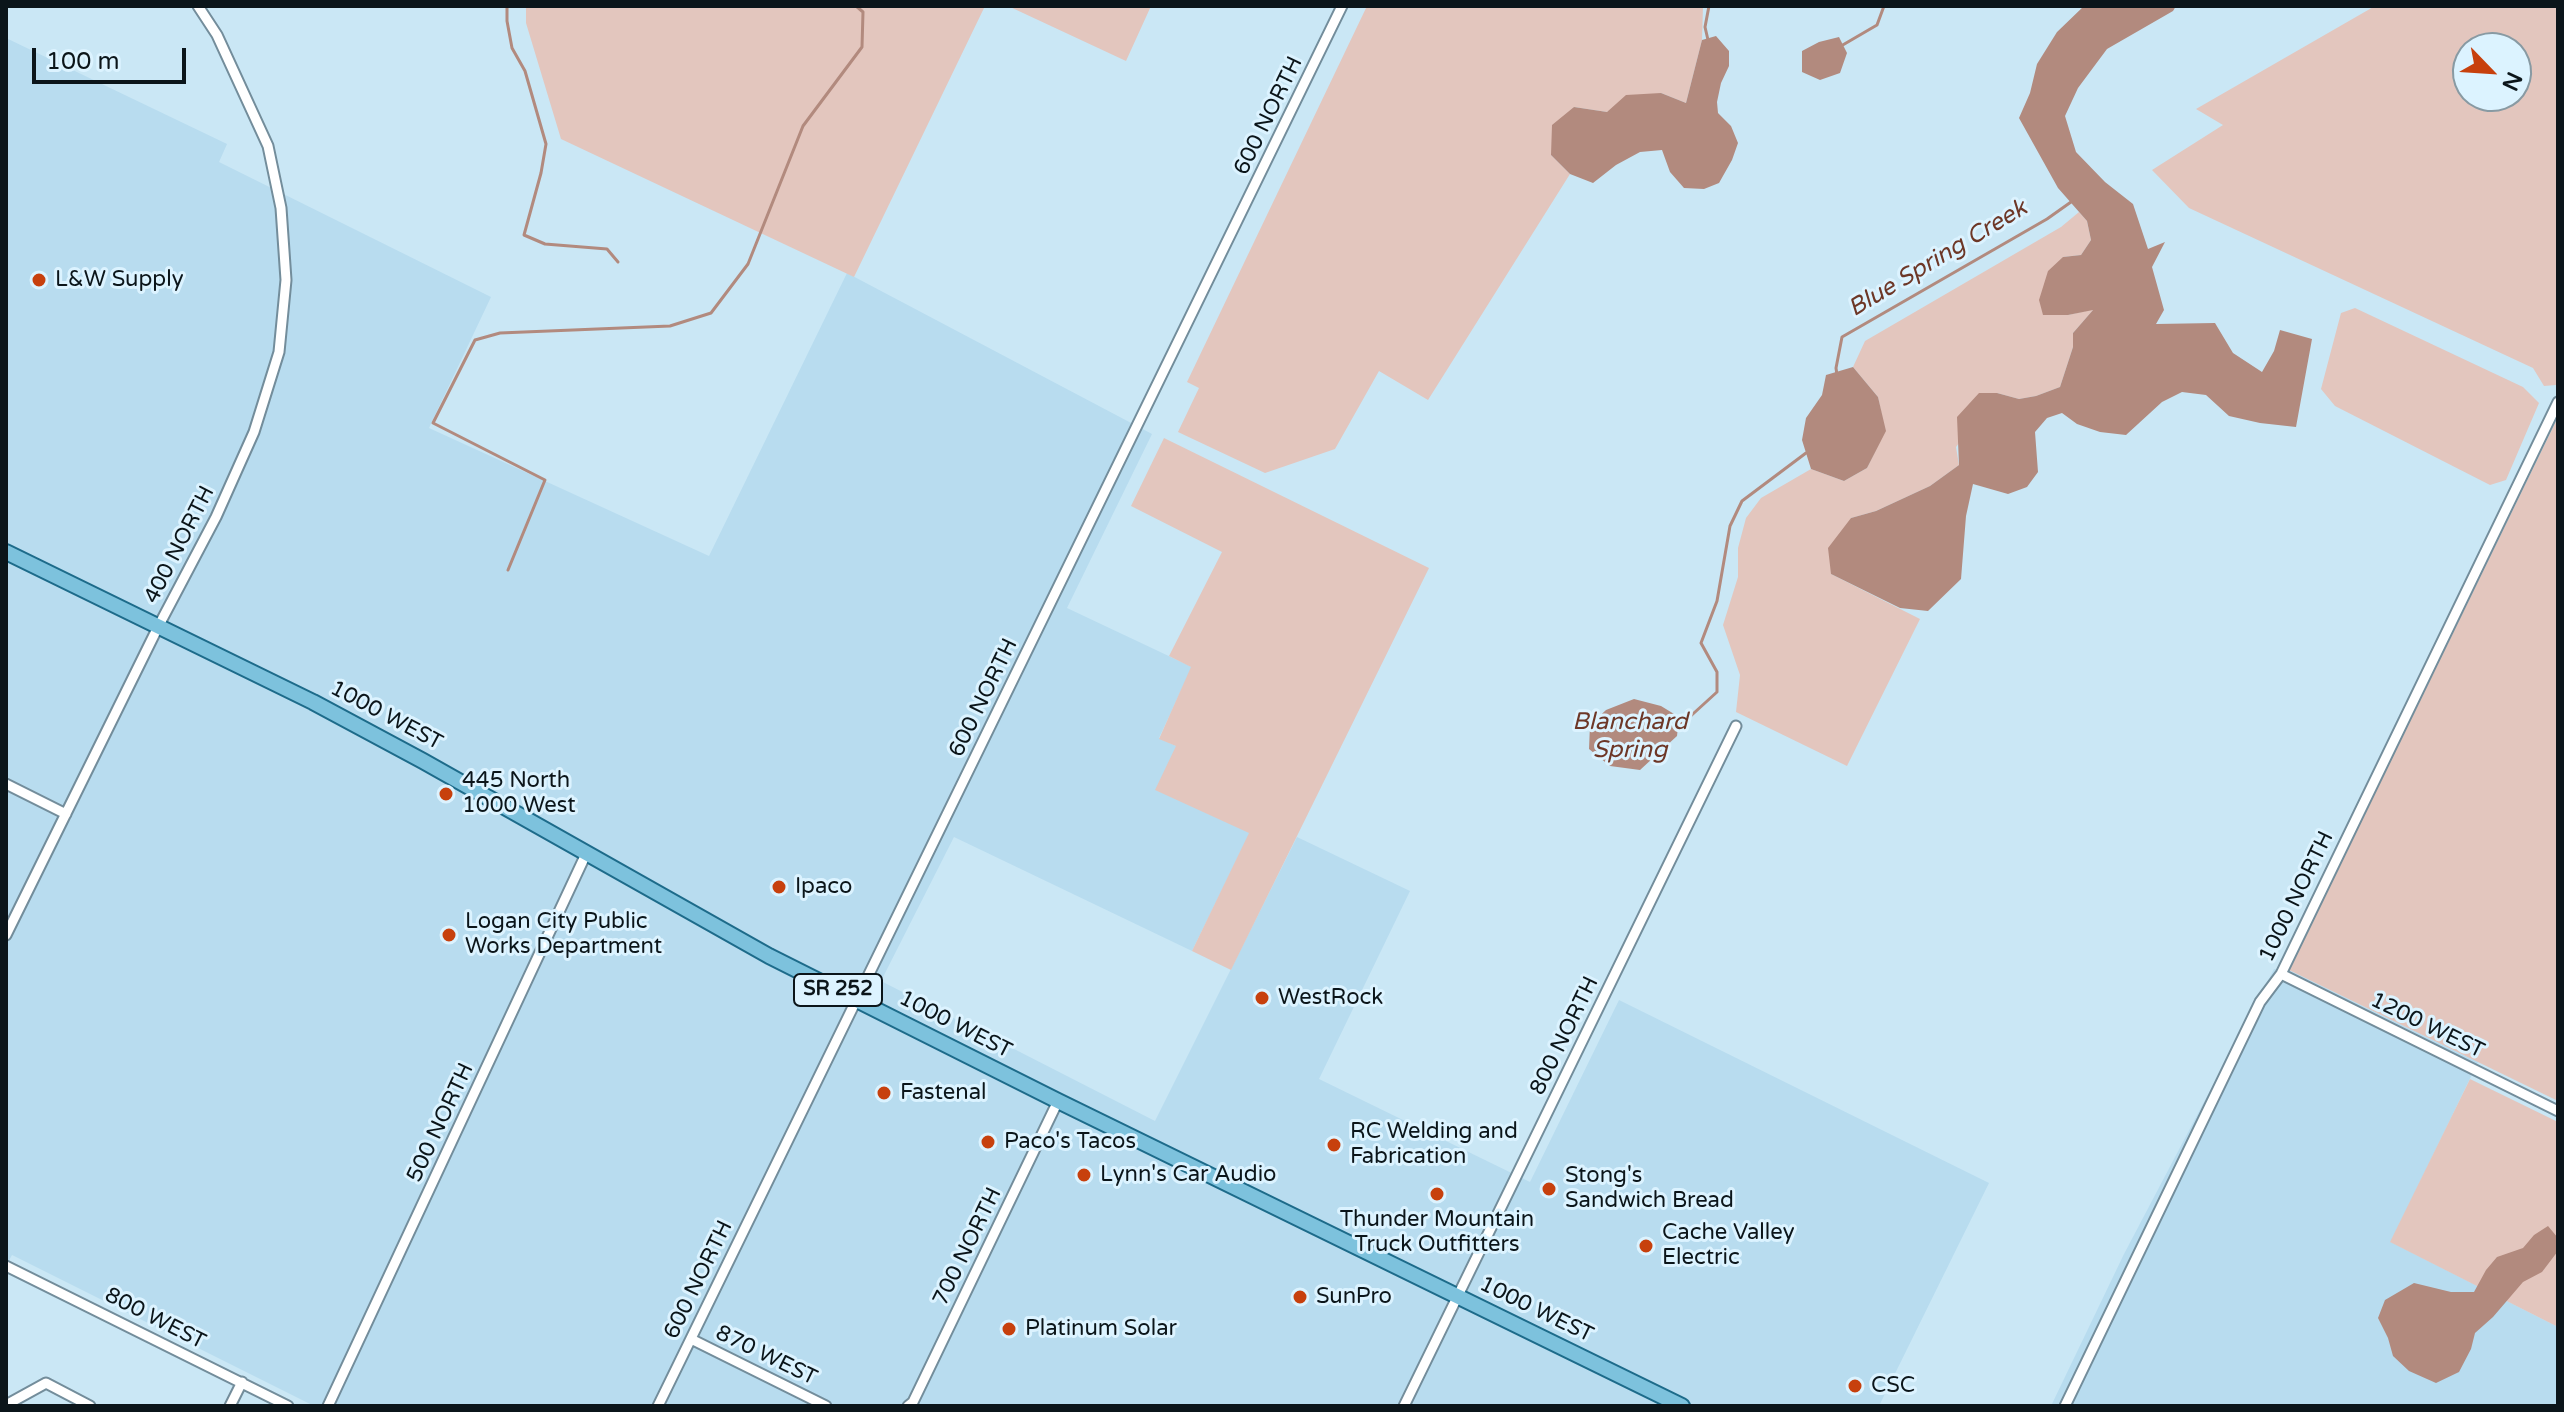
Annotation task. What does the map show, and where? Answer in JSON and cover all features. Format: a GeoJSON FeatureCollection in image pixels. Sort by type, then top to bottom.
{"type":"FeatureCollection","features":[{"type":"Feature","properties":{"kind":"main road","name":"1000 WEST"},"geometry":{"type":"LineString","coordinates":[[6,552],[327,709],[718,929],[1058,1101],[1682,1406]]}},
{"type":"Feature","properties":{"kind":"street","name":"400 NORTH"},"geometry":{"type":"LineString","coordinates":[[6,935],[158,627],[216,517],[254,432],[279,352],[286,280],[281,208],[268,146],[217,35],[198,6]]}},
{"type":"Feature","properties":{"kind":"street","name":"600 NORTH"},"geometry":{"type":"LineString","coordinates":[[658,1406],[1342,6]]}},
{"type":"Feature","properties":{"kind":"street","name":"1000 NORTH"},"geometry":{"type":"LineString","coordinates":[[2065,1406],[2260,1002],[2281,974],[2558,402]]}},
{"type":"Feature","properties":{"kind":"street","name":"800 NORTH"},"geometry":{"type":"LineString","coordinates":[[1404,1406],[1736,726]]}},
{"type":"Feature","properties":{"kind":"street"},"geometry":{"type":"LineString","coordinates":[[6,784],[66,814]]}},
{"type":"Feature","properties":{"kind":"street","name":"500 NORTH"},"geometry":{"type":"LineString","coordinates":[[328,1406],[586,854]]}},
{"type":"Feature","properties":{"kind":"street","name":"1200 WEST"},"geometry":{"type":"LineString","coordinates":[[2281,974],[2558,1111]]}},
{"type":"Feature","properties":{"kind":"street","name":"700 NORTH"},"geometry":{"type":"LineString","coordinates":[[908,1406],[1058,1101]]}},
{"type":"Feature","properties":{"kind":"street","name":"800 WEST"},"geometry":{"type":"LineString","coordinates":[[6,1266],[288,1406]]}},
{"type":"Feature","properties":{"kind":"street","name":"870 WEST"},"geometry":{"type":"LineString","coordinates":[[691,1339],[826,1406]]}},
{"type":"Feature","properties":{"kind":"street"},"geometry":{"type":"LineString","coordinates":[[230,1406],[242,1382]]}},
{"type":"Feature","properties":{"kind":"street"},"geometry":{"type":"LineString","coordinates":[[6,1405],[46,1383],[90,1406]]}},
{"type":"Feature","properties":{"kind":"shaded area"},"geometry":{"type":"Polygon","coordinates":[[[526,6],[985,6],[854,277],[561,139],[526,23],[526,6]]]}},
{"type":"Feature","properties":{"kind":"shaded area"},"geometry":{"type":"Polygon","coordinates":[[[1008,6],[1151,6],[1126,61],[1008,6]]]}},
{"type":"Feature","properties":{"kind":"shaded area"},"geometry":{"type":"Polygon","coordinates":[[[1367,6],[1703,6],[1702,40],[1686,103],[1661,93],[1607,112],[1574,107],[1551,155],[1570,174],[1428,400],[1379,371],[1335,449],[1265,473],[1178,432],[1199,388],[1187,382],[1367,6]]]}},
{"type":"Feature","properties":{"kind":"shaded area"},"geometry":{"type":"Polygon","coordinates":[[[2375,6],[2558,6],[2556,385],[2544,386],[2533,368],[2189,208],[2152,170],[2223,125],[2196,109],[2375,6]]]}},
{"type":"Feature","properties":{"kind":"shaded area"},"geometry":{"type":"Polygon","coordinates":[[[6,38],[227,144],[219,162],[491,297],[429,428],[709,556],[847,273],[1152,434],[1067,608],[1192,667],[1159,738],[1176,746],[1250,833],[1192,951],[954,837],[881,981],[1155,1121],[1297,837],[1410,891],[1319,1079],[1530,1182],[1619,1000],[1989,1183],[1879,1406],[314,1406],[12,1255],[6,1266],[6,38]]]}},
{"type":"Feature","properties":{"kind":"shaded area"},"geometry":{"type":"Polygon","coordinates":[[[2079,212],[2087,221],[2091,240],[2081,255],[2063,257],[2068,315],[2094,309],[2073,333],[2073,347],[2060,387],[2019,399],[1997,393],[1956,447],[1959,465],[1930,486],[1876,511],[1851,518],[1831,574],[1920,619],[1847,766],[1736,712],[1740,675],[1723,625],[1738,577],[1738,548],[1746,518],[1761,498],[1811,469],[1844,481],[1867,468],[1885,431],[1878,397],[1853,367],[1865,341],[2061,227],[2079,212]]]}},
{"type":"Feature","properties":{"kind":"shaded area"},"geometry":{"type":"Polygon","coordinates":[[[2355,308],[2523,387],[2539,403],[2506,480],[2490,485],[2335,406],[2321,389],[2341,313],[2355,308]]]}},
{"type":"Feature","properties":{"kind":"shaded area"},"geometry":{"type":"Polygon","coordinates":[[[2558,417],[2558,1101],[2289,970],[2558,417]]]}},
{"type":"Feature","properties":{"kind":"shaded area"},"geometry":{"type":"Polygon","coordinates":[[[1164,438],[1429,568],[1231,970],[1192,951],[1249,833],[1155,790],[1176,746],[1159,739],[1191,667],[1169,656],[1222,552],[1131,506],[1164,438]]]}},
{"type":"Feature","properties":{"kind":"shaded area"},"geometry":{"type":"Polygon","coordinates":[[[2274,969],[2289,970],[2478,1062],[2391,1242],[2558,1327],[2558,1406],[2051,1406],[2124,1254],[2274,969]]]}},
{"type":"Feature","properties":{"kind":"shaded area"},"geometry":{"type":"Polygon","coordinates":[[[2470,1079],[2558,1122],[2558,1327],[2390,1242],[2470,1079]]]}},
{"type":"Feature","properties":{"kind":"water"},"geometry":{"type":"Polygon","coordinates":[[[2084,6],[2176,6],[2173,11],[2107,49],[2078,88],[2065,116],[2076,152],[2105,182],[2133,204],[2148,249],[2165,242],[2152,267],[2164,310],[2156,324],[2215,323],[2233,353],[2262,372],[2274,351],[2280,330],[2312,339],[2296,427],[2229,416],[2206,395],[2182,392],[2162,402],[2126,435],[2100,432],[2077,424],[2062,413],[2047,418],[2035,432],[2038,472],[2027,487],[2008,494],[1973,484],[1966,516],[1961,579],[1928,611],[1900,608],[1831,574],[1828,548],[1851,518],[1876,511],[1930,486],[1959,465],[1957,417],[1979,393],[1997,393],[2019,399],[2060,387],[2073,347],[2073,333],[2093,310],[2068,315],[2043,315],[2039,300],[2048,271],[2063,257],[2081,255],[2091,240],[2087,221],[2058,188],[2019,118],[2030,93],[2037,64],[2057,32],[2084,6]]]}},
{"type":"Feature","properties":{"kind":"water"},"geometry":{"type":"Polygon","coordinates":[[[1716,36],[1729,51],[1729,66],[1717,102],[1718,113],[1731,126],[1738,143],[1719,183],[1704,189],[1684,188],[1670,172],[1662,150],[1640,152],[1593,183],[1570,174],[1551,155],[1552,125],[1574,107],[1607,112],[1626,95],[1661,93],[1686,103],[1702,40],[1716,36]]]}},
{"type":"Feature","properties":{"kind":"water"},"geometry":{"type":"Polygon","coordinates":[[[1839,37],[1847,53],[1840,73],[1820,80],[1802,72],[1802,51],[1819,42],[1839,37]]]}},
{"type":"Feature","properties":{"kind":"water"},"geometry":{"type":"Polygon","coordinates":[[[1853,367],[1878,397],[1886,431],[1867,468],[1844,481],[1811,469],[1802,440],[1806,418],[1822,395],[1826,375],[1853,367]]]}},
{"type":"Feature","properties":{"kind":"water","name":"Blanchard Spring"},"geometry":{"type":"Polygon","coordinates":[[[1634,699],[1661,706],[1679,717],[1677,736],[1640,770],[1610,766],[1589,749],[1590,725],[1606,710],[1634,699]]]}},
{"type":"Feature","properties":{"kind":"water"},"geometry":{"type":"Polygon","coordinates":[[[2548,1226],[2558,1238],[2558,1251],[2542,1272],[2523,1282],[2475,1333],[2459,1372],[2436,1383],[2409,1371],[2393,1356],[2378,1318],[2385,1300],[2414,1283],[2451,1292],[2474,1292],[2497,1257],[2523,1248],[2534,1235],[2548,1226]]]}},
{"type":"Feature","properties":{"kind":"waterway"},"geometry":{"type":"LineString","coordinates":[[507,6],[512,48],[525,71],[546,144],[524,235],[545,244],[607,249],[618,262]]}},
{"type":"Feature","properties":{"kind":"waterway"},"geometry":{"type":"LineString","coordinates":[[508,570],[545,480],[433,423],[475,340],[500,333],[670,326],[711,313],[748,264],[803,126],[862,47],[863,12],[856,6]]}},
{"type":"Feature","properties":{"kind":"waterway"},"geometry":{"type":"LineString","coordinates":[[1708,40],[1705,27],[1709,6]]}},
{"type":"Feature","properties":{"kind":"waterway"},"geometry":{"type":"LineString","coordinates":[[1841,46],[1877,25],[1884,6]]}},
{"type":"Feature","properties":{"kind":"waterway","name":"Blue Spring Creek"},"geometry":{"type":"LineString","coordinates":[[1837,375],[1842,337],[2047,219],[2071,202]]}},
{"type":"Feature","properties":{"kind":"waterway","name":"Blue Spring Creek"},"geometry":{"type":"LineString","coordinates":[[1674,724],[1683,723],[1717,692],[1717,672],[1701,643],[1717,601],[1730,526],[1742,501],[1806,453]]}},
{"type":"Feature","properties":{"kind":"place","name":"L&W Supply"},"geometry":{"type":"Point","coordinates":[39,280]}},
{"type":"Feature","properties":{"kind":"place","name":"445 North 1000 West"},"geometry":{"type":"Point","coordinates":[446,794]}},
{"type":"Feature","properties":{"kind":"place","name":"Ipaco"},"geometry":{"type":"Point","coordinates":[779,887]}},
{"type":"Feature","properties":{"kind":"place","name":"Logan City Public Works Department"},"geometry":{"type":"Point","coordinates":[449,935]}},
{"type":"Feature","properties":{"kind":"place","name":"WestRock"},"geometry":{"type":"Point","coordinates":[1262,998]}},
{"type":"Feature","properties":{"kind":"place","name":"Fastenal"},"geometry":{"type":"Point","coordinates":[884,1093]}},
{"type":"Feature","properties":{"kind":"place","name":"Paco's Tacos"},"geometry":{"type":"Point","coordinates":[988,1142]}},
{"type":"Feature","properties":{"kind":"place","name":"RC Welding and Fabrication"},"geometry":{"type":"Point","coordinates":[1334,1145]}},
{"type":"Feature","properties":{"kind":"place","name":"Lynn's Car Audio"},"geometry":{"type":"Point","coordinates":[1084,1175]}},
{"type":"Feature","properties":{"kind":"place","name":"Stong's Sandwich Bread"},"geometry":{"type":"Point","coordinates":[1549,1189]}},
{"type":"Feature","properties":{"kind":"place","name":"Thunder Mountain Truck Outfitters"},"geometry":{"type":"Point","coordinates":[1437,1194]}},
{"type":"Feature","properties":{"kind":"place","name":"Cache Valley Electric"},"geometry":{"type":"Point","coordinates":[1646,1246]}},
{"type":"Feature","properties":{"kind":"place","name":"SunPro"},"geometry":{"type":"Point","coordinates":[1300,1297]}},
{"type":"Feature","properties":{"kind":"place","name":"Platinum Solar"},"geometry":{"type":"Point","coordinates":[1009,1329]}},
{"type":"Feature","properties":{"kind":"place","name":"CSC"},"geometry":{"type":"Point","coordinates":[1855,1386]}}]}
